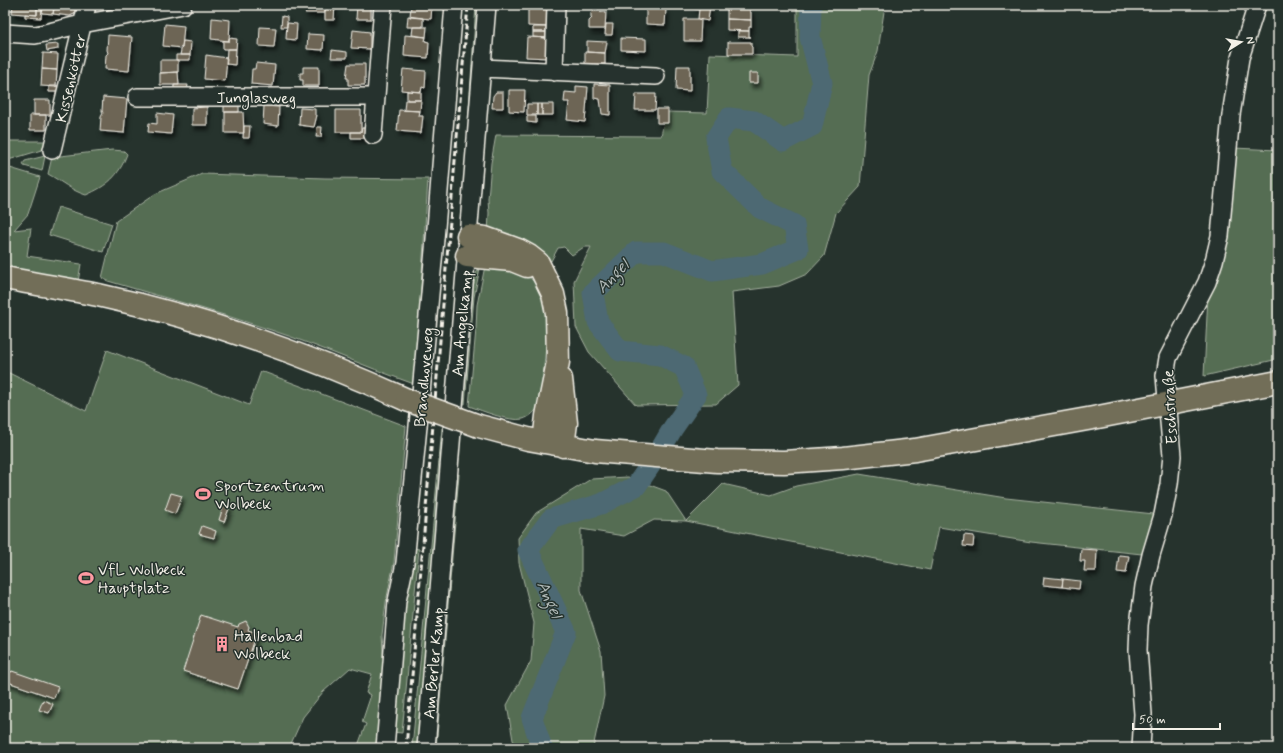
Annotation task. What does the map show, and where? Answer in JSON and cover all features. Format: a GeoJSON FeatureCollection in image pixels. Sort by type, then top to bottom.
{"type":"FeatureCollection","features":[{"type":"Feature","properties":{"kind":"main road"},"geometry":{"type":"LineString","coordinates":[[467,246],[512,260],[525,265],[534,271],[542,273],[551,288],[556,307],[558,362],[547,416],[554,444]]}},
{"type":"Feature","properties":{"kind":"main road"},"geometry":{"type":"LineString","coordinates":[[5,278],[98,295],[173,314],[290,351],[407,400],[479,426],[512,436],[595,451],[717,461],[784,462],[843,458],[915,450],[1278,382]]}},
{"type":"Feature","properties":{"kind":"street","name":"Kissenkötter"},"geometry":{"type":"LineString","coordinates":[[52,150],[87,5]]}},
{"type":"Feature","properties":{"kind":"street"},"geometry":{"type":"LineString","coordinates":[[5,33],[34,35],[82,24],[183,5]]}},
{"type":"Feature","properties":{"kind":"street"},"geometry":{"type":"LineString","coordinates":[[373,135],[383,5]]}},
{"type":"Feature","properties":{"kind":"street","name":"Brandhoveweg"},"geometry":{"type":"LineString","coordinates":[[385,748],[397,601],[405,562],[419,418],[454,5]]}},
{"type":"Feature","properties":{"kind":"street","name":"Am Angelkamp"},"geometry":{"type":"LineString","coordinates":[[440,577],[487,5]]}},
{"type":"Feature","properties":{"kind":"street"},"geometry":{"type":"LineString","coordinates":[[554,72],[556,5]]}},
{"type":"Feature","properties":{"kind":"street","name":"Eschstraße"},"geometry":{"type":"LineString","coordinates":[[1141,748],[1143,714],[1138,650],[1139,625],[1144,586],[1151,555],[1163,516],[1172,456],[1165,376],[1168,358],[1207,282],[1214,261],[1220,236],[1231,115],[1240,58],[1257,5]]}},
{"type":"Feature","properties":{"kind":"street"},"geometry":{"type":"LineString","coordinates":[[482,68],[656,76]]}},
{"type":"Feature","properties":{"kind":"street","name":"Junglasweg"},"geometry":{"type":"LineString","coordinates":[[136,97],[376,97]]}},
{"type":"Feature","properties":{"kind":"street","name":"Am Berler Kamp"},"geometry":{"type":"LineString","coordinates":[[426,748],[440,577]]}},
{"type":"Feature","properties":{"kind":"green space"},"geometry":{"type":"Polygon","coordinates":[[[476,5],[479,5],[468,122],[476,5]]]}},
{"type":"Feature","properties":{"kind":"green space"},"geometry":{"type":"Polygon","coordinates":[[[797,5],[885,5],[878,51],[869,75],[860,187],[836,213],[824,256],[807,274],[779,286],[732,292],[738,385],[716,404],[636,405],[589,352],[576,327],[574,281],[591,247],[584,247],[572,255],[564,247],[558,248],[551,261],[514,241],[488,234],[488,199],[491,163],[496,135],[661,136],[666,112],[707,113],[710,54],[797,57],[797,5]]]}},
{"type":"Feature","properties":{"kind":"green space"},"geometry":{"type":"Polygon","coordinates":[[[5,141],[49,141],[48,148],[5,161],[5,141]]]}},
{"type":"Feature","properties":{"kind":"green space"},"geometry":{"type":"Polygon","coordinates":[[[1233,148],[1278,150],[1278,359],[1204,376],[1208,295],[1233,148]]]}},
{"type":"Feature","properties":{"kind":"green space"},"geometry":{"type":"Polygon","coordinates":[[[112,150],[124,151],[127,154],[124,162],[116,174],[106,184],[86,195],[48,174],[52,157],[112,150]]]}},
{"type":"Feature","properties":{"kind":"green space"},"geometry":{"type":"Polygon","coordinates":[[[45,156],[42,171],[24,166],[23,164],[25,161],[45,156]]]}},
{"type":"Feature","properties":{"kind":"green space"},"geometry":{"type":"Polygon","coordinates":[[[5,168],[10,168],[40,177],[28,214],[14,230],[31,228],[27,256],[81,264],[78,282],[5,271],[5,168]]]}},
{"type":"Feature","properties":{"kind":"green space"},"geometry":{"type":"Polygon","coordinates":[[[202,174],[325,178],[428,179],[414,384],[271,330],[102,278],[116,221],[155,194],[202,174]]]}},
{"type":"Feature","properties":{"kind":"green space"},"geometry":{"type":"Polygon","coordinates":[[[58,207],[112,224],[103,252],[49,235],[58,207]]]}},
{"type":"Feature","properties":{"kind":"green space"},"geometry":{"type":"Polygon","coordinates":[[[489,265],[528,275],[542,292],[549,317],[540,405],[533,414],[523,419],[517,420],[503,418],[469,406],[477,305],[485,266],[489,265]]]}},
{"type":"Feature","properties":{"kind":"green space"},"geometry":{"type":"Polygon","coordinates":[[[480,268],[474,297],[465,404],[461,403],[471,296],[476,273],[480,268]]]}},
{"type":"Feature","properties":{"kind":"green space","name":"Sportzentrum Wolbeck"},"geometry":{"type":"Polygon","coordinates":[[[107,350],[249,405],[261,371],[406,426],[394,562],[386,602],[382,635],[384,669],[376,748],[357,748],[366,724],[362,722],[371,695],[366,693],[372,674],[350,668],[323,692],[303,717],[289,748],[5,748],[5,371],[86,411],[107,350]]]}},
{"type":"Feature","properties":{"kind":"green space"},"geometry":{"type":"Polygon","coordinates":[[[442,428],[445,430],[419,748],[412,748],[442,428]]]}},
{"type":"Feature","properties":{"kind":"green space"},"geometry":{"type":"Polygon","coordinates":[[[459,474],[436,748],[433,748],[455,477],[459,474]]]}},
{"type":"Feature","properties":{"kind":"green space"},"geometry":{"type":"Polygon","coordinates":[[[859,474],[1006,498],[1163,515],[1151,555],[1031,542],[939,527],[930,570],[686,521],[723,484],[771,495],[796,486],[859,474]]]}},
{"type":"Feature","properties":{"kind":"green space"},"geometry":{"type":"Polygon","coordinates":[[[628,477],[666,491],[686,521],[654,520],[624,536],[581,529],[581,590],[601,651],[604,696],[593,748],[517,748],[513,740],[507,705],[531,661],[534,623],[519,563],[518,538],[536,513],[591,479],[628,477]]]}},
{"type":"Feature","properties":{"kind":"green space"},"geometry":{"type":"Polygon","coordinates":[[[413,548],[419,549],[402,733],[392,732],[399,637],[413,548]]]}},
{"type":"Feature","properties":{"kind":"building"},"geometry":{"type":"Polygon","coordinates":[[[13,5],[37,5],[37,15],[12,13],[13,5]]]}},
{"type":"Feature","properties":{"kind":"building"},"geometry":{"type":"Polygon","coordinates":[[[43,5],[54,5],[53,14],[42,13],[43,5]]]}},
{"type":"Feature","properties":{"kind":"building"},"geometry":{"type":"Polygon","coordinates":[[[60,5],[76,5],[74,14],[70,16],[53,14],[54,9],[59,9],[60,5]]]}},
{"type":"Feature","properties":{"kind":"building"},"geometry":{"type":"Polygon","coordinates":[[[305,5],[325,5],[325,13],[305,13],[305,5]]]}},
{"type":"Feature","properties":{"kind":"building"},"geometry":{"type":"Polygon","coordinates":[[[325,5],[335,5],[334,20],[325,20],[325,5]]]}},
{"type":"Feature","properties":{"kind":"building"},"geometry":{"type":"Polygon","coordinates":[[[357,5],[371,5],[371,19],[356,19],[357,5]]]}},
{"type":"Feature","properties":{"kind":"building"},"geometry":{"type":"Polygon","coordinates":[[[411,5],[432,5],[431,19],[410,17],[411,5]]]}},
{"type":"Feature","properties":{"kind":"building"},"geometry":{"type":"Polygon","coordinates":[[[695,5],[710,5],[708,21],[698,19],[699,9],[695,9],[695,5]]]}},
{"type":"Feature","properties":{"kind":"building"},"geometry":{"type":"Polygon","coordinates":[[[528,6],[551,7],[549,27],[528,26],[528,6]]]}},
{"type":"Feature","properties":{"kind":"building"},"geometry":{"type":"Polygon","coordinates":[[[37,8],[42,8],[41,18],[25,17],[25,14],[37,15],[37,8]]]}},
{"type":"Feature","properties":{"kind":"building"},"geometry":{"type":"Polygon","coordinates":[[[646,8],[666,9],[665,25],[646,24],[646,8]]]}},
{"type":"Feature","properties":{"kind":"building"},"geometry":{"type":"Polygon","coordinates":[[[727,8],[750,8],[751,20],[727,19],[727,8]]]}},
{"type":"Feature","properties":{"kind":"building"},"geometry":{"type":"Polygon","coordinates":[[[593,11],[606,12],[605,29],[589,29],[589,21],[592,18],[591,13],[593,11]]]}},
{"type":"Feature","properties":{"kind":"building"},"geometry":{"type":"Polygon","coordinates":[[[282,16],[287,17],[287,27],[281,27],[282,16]]]}},
{"type":"Feature","properties":{"kind":"building"},"geometry":{"type":"Polygon","coordinates":[[[408,16],[423,18],[423,27],[407,27],[408,16]]]}},
{"type":"Feature","properties":{"kind":"building"},"geometry":{"type":"Polygon","coordinates":[[[212,18],[230,20],[229,41],[211,39],[212,18]]]}},
{"type":"Feature","properties":{"kind":"building"},"geometry":{"type":"Polygon","coordinates":[[[684,19],[701,19],[700,41],[684,41],[684,19]]]}},
{"type":"Feature","properties":{"kind":"building"},"geometry":{"type":"Polygon","coordinates":[[[727,19],[751,20],[751,27],[749,27],[749,31],[727,30],[727,19]]]}},
{"type":"Feature","properties":{"kind":"building"},"geometry":{"type":"Polygon","coordinates":[[[287,23],[297,24],[296,40],[286,39],[287,23]]]}},
{"type":"Feature","properties":{"kind":"building"},"geometry":{"type":"Polygon","coordinates":[[[165,24],[184,26],[182,48],[163,46],[165,24]]]}},
{"type":"Feature","properties":{"kind":"building"},"geometry":{"type":"Polygon","coordinates":[[[606,24],[613,24],[612,35],[605,35],[606,24]]]}},
{"type":"Feature","properties":{"kind":"building"},"geometry":{"type":"Polygon","coordinates":[[[260,27],[276,28],[274,47],[259,46],[260,27]]]}},
{"type":"Feature","properties":{"kind":"building"},"geometry":{"type":"Polygon","coordinates":[[[413,27],[427,27],[426,37],[412,35],[413,27]]]}},
{"type":"Feature","properties":{"kind":"building"},"geometry":{"type":"Polygon","coordinates":[[[533,27],[546,27],[546,32],[533,32],[533,27]]]}},
{"type":"Feature","properties":{"kind":"building"},"geometry":{"type":"Polygon","coordinates":[[[353,30],[370,32],[370,49],[351,48],[353,30]]]}},
{"type":"Feature","properties":{"kind":"building"},"geometry":{"type":"Polygon","coordinates":[[[738,31],[749,31],[749,37],[738,37],[738,31]]]}},
{"type":"Feature","properties":{"kind":"building"},"geometry":{"type":"Polygon","coordinates":[[[533,32],[546,32],[546,38],[533,37],[533,32]]]}},
{"type":"Feature","properties":{"kind":"building"},"geometry":{"type":"Polygon","coordinates":[[[308,34],[324,35],[323,50],[307,49],[308,34]]]}},
{"type":"Feature","properties":{"kind":"building"},"geometry":{"type":"Polygon","coordinates":[[[108,35],[132,37],[129,71],[105,69],[106,55],[108,53],[108,35]]]}},
{"type":"Feature","properties":{"kind":"building"},"geometry":{"type":"Polygon","coordinates":[[[405,35],[426,37],[425,41],[429,42],[428,58],[404,56],[405,35]]]}},
{"type":"Feature","properties":{"kind":"building"},"geometry":{"type":"Polygon","coordinates":[[[527,37],[548,38],[549,58],[526,57],[527,37]]]}},
{"type":"Feature","properties":{"kind":"building"},"geometry":{"type":"Polygon","coordinates":[[[229,38],[237,39],[236,49],[223,49],[223,41],[229,41],[229,38]]]}},
{"type":"Feature","properties":{"kind":"building"},"geometry":{"type":"Polygon","coordinates":[[[621,38],[646,39],[646,51],[621,50],[621,38]]]}},
{"type":"Feature","properties":{"kind":"building"},"geometry":{"type":"Polygon","coordinates":[[[183,41],[191,42],[190,55],[180,55],[183,41]]]}},
{"type":"Feature","properties":{"kind":"building"},"geometry":{"type":"Polygon","coordinates":[[[587,41],[607,42],[605,53],[587,52],[587,41]]]}},
{"type":"Feature","properties":{"kind":"building"},"geometry":{"type":"Polygon","coordinates":[[[728,42],[751,42],[752,54],[728,54],[728,42]]]}},
{"type":"Feature","properties":{"kind":"building"},"geometry":{"type":"Polygon","coordinates":[[[58,44],[58,49],[47,51],[46,45],[58,44]]]}},
{"type":"Feature","properties":{"kind":"building"},"geometry":{"type":"Polygon","coordinates":[[[227,49],[236,49],[235,65],[226,64],[227,49]]]}},
{"type":"Feature","properties":{"kind":"building"},"geometry":{"type":"Polygon","coordinates":[[[332,50],[347,52],[347,58],[331,58],[332,50]]]}},
{"type":"Feature","properties":{"kind":"building"},"geometry":{"type":"Polygon","coordinates":[[[585,52],[605,53],[605,64],[585,64],[585,52]]]}},
{"type":"Feature","properties":{"kind":"building"},"geometry":{"type":"Polygon","coordinates":[[[43,53],[58,54],[57,70],[42,69],[43,53]]]}},
{"type":"Feature","properties":{"kind":"building"},"geometry":{"type":"Polygon","coordinates":[[[176,55],[190,55],[190,60],[176,60],[176,55]]]}},
{"type":"Feature","properties":{"kind":"building"},"geometry":{"type":"Polygon","coordinates":[[[206,55],[227,58],[225,81],[204,79],[206,55]]]}},
{"type":"Feature","properties":{"kind":"building"},"geometry":{"type":"Polygon","coordinates":[[[160,60],[178,60],[178,72],[160,73],[160,60]]]}},
{"type":"Feature","properties":{"kind":"building"},"geometry":{"type":"Polygon","coordinates":[[[256,63],[275,65],[273,86],[251,84],[252,69],[255,69],[256,63]]]}},
{"type":"Feature","properties":{"kind":"building"},"geometry":{"type":"Polygon","coordinates":[[[348,64],[365,64],[365,85],[348,85],[348,78],[346,78],[348,64]]]}},
{"type":"Feature","properties":{"kind":"building"},"geometry":{"type":"Polygon","coordinates":[[[677,66],[690,66],[690,91],[676,90],[677,66]]]}},
{"type":"Feature","properties":{"kind":"building"},"geometry":{"type":"Polygon","coordinates":[[[303,67],[319,67],[319,86],[303,86],[303,80],[300,80],[300,73],[303,73],[303,67]]]}},
{"type":"Feature","properties":{"kind":"building"},"geometry":{"type":"Polygon","coordinates":[[[42,69],[57,70],[56,87],[41,86],[42,69]]]}},
{"type":"Feature","properties":{"kind":"building"},"geometry":{"type":"Polygon","coordinates":[[[403,69],[426,71],[425,88],[422,87],[421,92],[401,90],[403,69]]]}},
{"type":"Feature","properties":{"kind":"building"},"geometry":{"type":"Polygon","coordinates":[[[178,72],[179,85],[160,85],[160,73],[178,72]]]}},
{"type":"Feature","properties":{"kind":"building"},"geometry":{"type":"Polygon","coordinates":[[[749,73],[758,73],[758,83],[749,83],[749,73]]]}},
{"type":"Feature","properties":{"kind":"building"},"geometry":{"type":"Polygon","coordinates":[[[594,84],[610,85],[610,115],[602,114],[600,99],[594,98],[594,84]]]}},
{"type":"Feature","properties":{"kind":"building"},"geometry":{"type":"Polygon","coordinates":[[[174,85],[188,85],[187,90],[174,90],[174,85]]]}},
{"type":"Feature","properties":{"kind":"building"},"geometry":{"type":"Polygon","coordinates":[[[49,86],[61,86],[60,92],[49,92],[49,86]]]}},
{"type":"Feature","properties":{"kind":"building"},"geometry":{"type":"Polygon","coordinates":[[[576,86],[588,87],[585,122],[567,120],[569,102],[564,102],[565,92],[576,93],[576,86]]]}},
{"type":"Feature","properties":{"kind":"building"},"geometry":{"type":"Polygon","coordinates":[[[509,90],[525,90],[524,112],[509,111],[509,90]]]}},
{"type":"Feature","properties":{"kind":"building"},"geometry":{"type":"Polygon","coordinates":[[[407,91],[421,92],[421,100],[407,100],[407,91]]]}},
{"type":"Feature","properties":{"kind":"building"},"geometry":{"type":"Polygon","coordinates":[[[496,92],[503,92],[503,108],[492,108],[493,96],[496,92]]]}},
{"type":"Feature","properties":{"kind":"building"},"geometry":{"type":"Polygon","coordinates":[[[636,94],[656,94],[655,110],[635,110],[636,94]]]}},
{"type":"Feature","properties":{"kind":"building"},"geometry":{"type":"Polygon","coordinates":[[[103,97],[127,99],[124,133],[100,131],[101,117],[103,113],[103,97]]]}},
{"type":"Feature","properties":{"kind":"building"},"geometry":{"type":"Polygon","coordinates":[[[34,100],[50,100],[50,115],[34,115],[34,100]]]}},
{"type":"Feature","properties":{"kind":"building"},"geometry":{"type":"Polygon","coordinates":[[[405,100],[421,100],[420,111],[404,110],[405,100]]]}},
{"type":"Feature","properties":{"kind":"building"},"geometry":{"type":"Polygon","coordinates":[[[527,104],[537,104],[537,115],[527,115],[527,104]]]}},
{"type":"Feature","properties":{"kind":"building"},"geometry":{"type":"Polygon","coordinates":[[[537,104],[542,104],[542,115],[537,115],[537,104]]]}},
{"type":"Feature","properties":{"kind":"building"},"geometry":{"type":"Polygon","coordinates":[[[542,104],[553,104],[553,115],[542,115],[542,104]]]}},
{"type":"Feature","properties":{"kind":"building"},"geometry":{"type":"Polygon","coordinates":[[[224,106],[239,106],[239,112],[224,112],[224,106]]]}},
{"type":"Feature","properties":{"kind":"building"},"geometry":{"type":"Polygon","coordinates":[[[264,106],[279,107],[278,126],[263,124],[264,106]]]}},
{"type":"Feature","properties":{"kind":"building"},"geometry":{"type":"Polygon","coordinates":[[[207,107],[207,125],[192,125],[192,108],[207,107]]]}},
{"type":"Feature","properties":{"kind":"building"},"geometry":{"type":"Polygon","coordinates":[[[300,108],[315,109],[315,115],[317,115],[314,127],[299,125],[300,108]]]}},
{"type":"Feature","properties":{"kind":"building"},"geometry":{"type":"Polygon","coordinates":[[[657,109],[668,109],[668,123],[657,123],[657,109]]]}},
{"type":"Feature","properties":{"kind":"building"},"geometry":{"type":"Polygon","coordinates":[[[336,110],[361,110],[361,132],[336,132],[336,110]]]}},
{"type":"Feature","properties":{"kind":"building"},"geometry":{"type":"Polygon","coordinates":[[[399,110],[420,111],[419,116],[423,116],[421,133],[397,131],[399,110]]]}},
{"type":"Feature","properties":{"kind":"building"},"geometry":{"type":"Polygon","coordinates":[[[225,112],[243,112],[244,133],[225,133],[225,112]]]}},
{"type":"Feature","properties":{"kind":"building"},"geometry":{"type":"Polygon","coordinates":[[[157,113],[173,115],[171,134],[148,132],[149,123],[157,124],[157,113]]]}},
{"type":"Feature","properties":{"kind":"building"},"geometry":{"type":"Polygon","coordinates":[[[30,115],[46,115],[46,130],[30,130],[30,115]]]}},
{"type":"Feature","properties":{"kind":"building"},"geometry":{"type":"Polygon","coordinates":[[[527,116],[536,116],[536,123],[527,122],[527,116]]]}},
{"type":"Feature","properties":{"kind":"building"},"geometry":{"type":"Polygon","coordinates":[[[244,126],[250,126],[249,138],[243,138],[244,126]]]}},
{"type":"Feature","properties":{"kind":"building"},"geometry":{"type":"Polygon","coordinates":[[[317,127],[322,127],[321,137],[316,137],[317,127]]]}},
{"type":"Feature","properties":{"kind":"building"},"geometry":{"type":"Polygon","coordinates":[[[362,128],[368,128],[367,138],[351,138],[351,132],[361,132],[362,128]]]}},
{"type":"Feature","properties":{"kind":"building"},"geometry":{"type":"Polygon","coordinates":[[[171,493],[182,496],[175,514],[165,510],[171,493]]]}},
{"type":"Feature","properties":{"kind":"building"},"geometry":{"type":"Polygon","coordinates":[[[224,504],[230,506],[224,522],[219,520],[224,504]]]}},
{"type":"Feature","properties":{"kind":"building"},"geometry":{"type":"Polygon","coordinates":[[[202,526],[216,531],[214,538],[199,534],[202,526]]]}},
{"type":"Feature","properties":{"kind":"building"},"geometry":{"type":"Polygon","coordinates":[[[964,535],[974,536],[973,547],[963,546],[964,535]]]}},
{"type":"Feature","properties":{"kind":"building"},"geometry":{"type":"Polygon","coordinates":[[[1081,549],[1097,550],[1096,571],[1084,571],[1085,561],[1080,561],[1081,549]]]}},
{"type":"Feature","properties":{"kind":"building"},"geometry":{"type":"Polygon","coordinates":[[[1119,555],[1129,556],[1126,573],[1117,572],[1119,555]]]}},
{"type":"Feature","properties":{"kind":"building"},"geometry":{"type":"Polygon","coordinates":[[[1044,577],[1063,579],[1062,587],[1043,585],[1044,577]]]}},
{"type":"Feature","properties":{"kind":"building"},"geometry":{"type":"Polygon","coordinates":[[[1063,579],[1080,581],[1079,589],[1062,587],[1063,579]]]}},
{"type":"Feature","properties":{"kind":"building","name":"Hallenbad Wolbeck"},"geometry":{"type":"Polygon","coordinates":[[[201,615],[238,627],[239,624],[246,621],[249,627],[248,630],[257,633],[238,689],[183,671],[201,615]]]}},
{"type":"Feature","properties":{"kind":"building"},"geometry":{"type":"Polygon","coordinates":[[[5,669],[58,687],[54,698],[5,681],[5,669]]]}},
{"type":"Feature","properties":{"kind":"building"},"geometry":{"type":"Polygon","coordinates":[[[43,700],[53,704],[49,713],[39,710],[43,700]]]}},
{"type":"Feature","properties":{"kind":"waterway","name":"Angel"},"geometry":{"type":"LineString","coordinates":[[542,748],[532,718],[566,632],[528,550],[551,519],[601,504],[636,486],[696,395],[684,367],[660,355],[620,351],[598,322],[593,293],[636,252],[664,252],[712,271],[762,264],[798,249],[794,225],[760,208],[722,171],[716,138],[729,118],[754,121],[783,141],[812,126],[822,83],[810,37],[811,5]]}},
{"type":"Feature","properties":{"kind":"railway"},"geometry":{"type":"LineString","coordinates":[[406,748],[468,5]]}},
{"type":"Feature","properties":{"kind":"place","name":"Sportzentrum Wolbeck"},"geometry":{"type":"Point","coordinates":[203,494]}},
{"type":"Feature","properties":{"kind":"place","name":"VfL Wolbeck Hauptplatz"},"geometry":{"type":"Point","coordinates":[86,578]}},
{"type":"Feature","properties":{"kind":"place","name":"Hallenbad Wolbeck"},"geometry":{"type":"Point","coordinates":[222,644]}}]}
